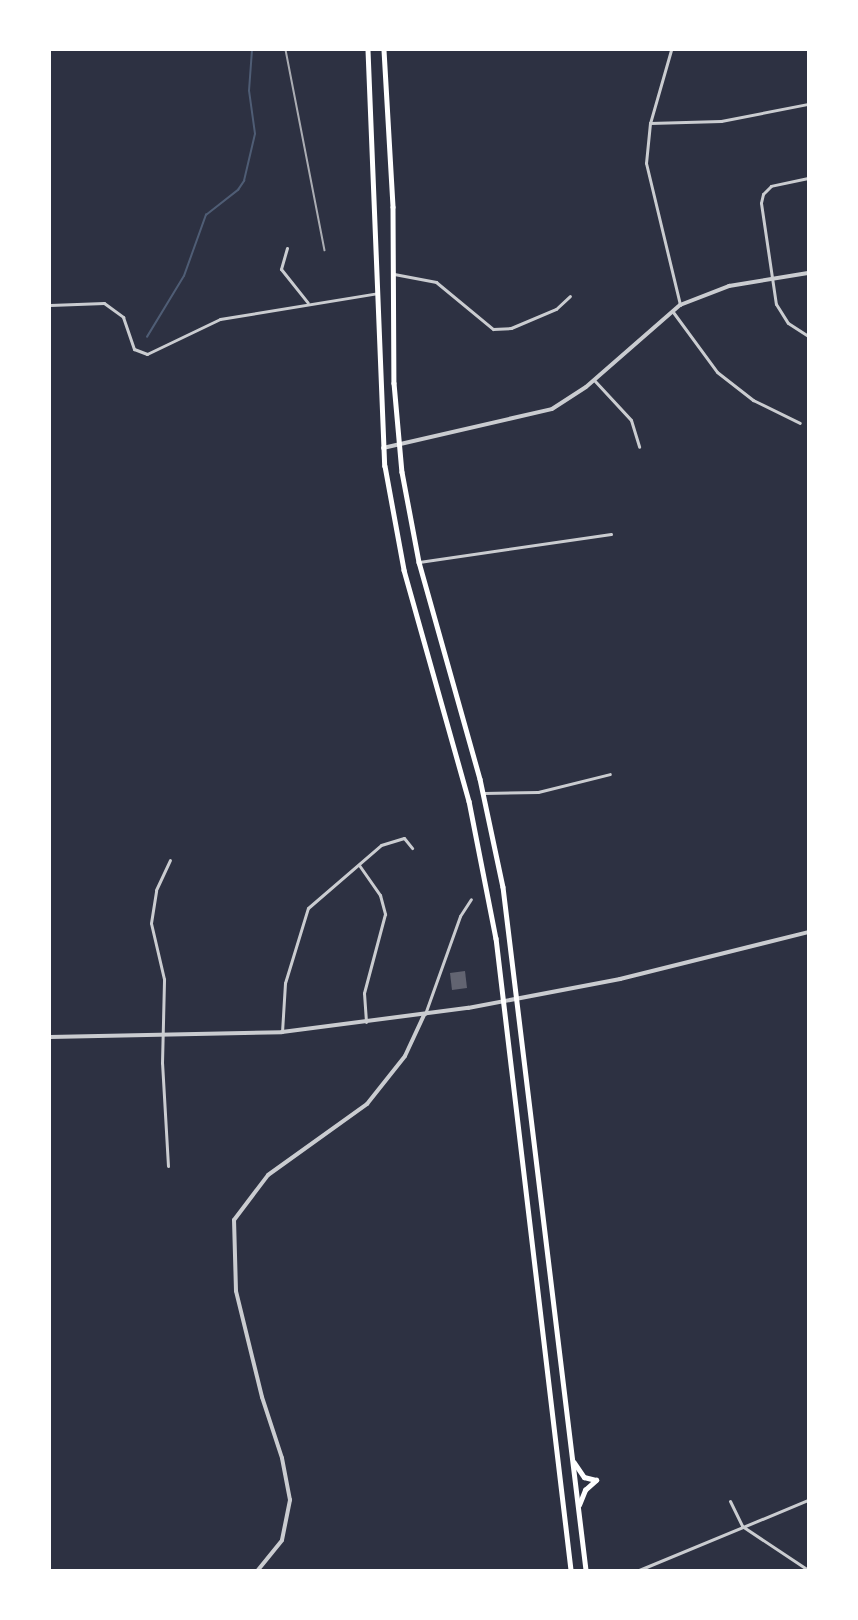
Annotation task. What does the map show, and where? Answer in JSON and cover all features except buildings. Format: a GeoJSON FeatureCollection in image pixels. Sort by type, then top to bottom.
{"type":"FeatureCollection","features":[{"type":"Feature","properties":{"kind":"main road"},"geometry":{"type":"LineString","coordinates":[[368,50],[383,448],[402,561],[469,801],[496,938],[571,1570]]}},
{"type":"Feature","properties":{"kind":"main road"},"geometry":{"type":"LineString","coordinates":[[384,50],[399,445],[419,562],[484,793],[504,897],[586,1570]]}},
{"type":"Feature","properties":{"kind":"main road"},"geometry":{"type":"LineString","coordinates":[[573,1459],[584,1477],[596,1480],[585,1490],[578,1509]]}},
{"type":"Feature","properties":{"kind":"street"},"geometry":{"type":"LineString","coordinates":[[671,50],[650,123],[647,177],[680,305]]}},
{"type":"Feature","properties":{"kind":"street"},"geometry":{"type":"LineString","coordinates":[[650,123],[721,121],[808,104]]}},
{"type":"Feature","properties":{"kind":"street"},"geometry":{"type":"LineString","coordinates":[[808,178],[774,185],[761,197],[770,279],[780,314],[808,336]]}},
{"type":"Feature","properties":{"kind":"street"},"geometry":{"type":"LineString","coordinates":[[287,248],[281,268],[308,303]]}},
{"type":"Feature","properties":{"kind":"street"},"geometry":{"type":"LineString","coordinates":[[383,448],[543,412],[561,404],[594,380],[680,305],[729,286],[808,273]]}},
{"type":"Feature","properties":{"kind":"street"},"geometry":{"type":"LineString","coordinates":[[394,274],[436,282],[493,329],[511,328],[555,309],[570,296]]}},
{"type":"Feature","properties":{"kind":"street"},"geometry":{"type":"LineString","coordinates":[[50,305],[94,302],[112,307],[126,323],[134,349],[143,354],[220,319],[378,293]]}},
{"type":"Feature","properties":{"kind":"street"},"geometry":{"type":"LineString","coordinates":[[672,310],[717,372],[753,400],[800,423]]}},
{"type":"Feature","properties":{"kind":"street"},"geometry":{"type":"LineString","coordinates":[[594,380],[631,420],[639,447]]}},
{"type":"Feature","properties":{"kind":"street"},"geometry":{"type":"LineString","coordinates":[[419,562],[611,534]]}},
{"type":"Feature","properties":{"kind":"street"},"geometry":{"type":"LineString","coordinates":[[484,793],[538,792],[610,774]]}},
{"type":"Feature","properties":{"kind":"street"},"geometry":{"type":"LineString","coordinates":[[282,1032],[282,1002],[302,920],[311,903],[392,839],[404,838],[412,849]]}},
{"type":"Feature","properties":{"kind":"street"},"geometry":{"type":"LineString","coordinates":[[168,1166],[164,979],[152,932],[152,911],[159,882],[170,860]]}},
{"type":"Feature","properties":{"kind":"street"},"geometry":{"type":"LineString","coordinates":[[359,865],[380,895],[385,914],[364,993],[366,1022]]}},
{"type":"Feature","properties":{"kind":"street"},"geometry":{"type":"LineString","coordinates":[[258,1570],[282,1540],[290,1500],[282,1458],[262,1397],[236,1291],[234,1220],[268,1175],[298,1150],[367,1104],[405,1056],[425,1014],[460,916],[471,899]]}},
{"type":"Feature","properties":{"kind":"street"},"geometry":{"type":"LineString","coordinates":[[50,1037],[282,1032],[425,1014],[518,1001],[808,932]]}},
{"type":"Feature","properties":{"kind":"street"},"geometry":{"type":"LineString","coordinates":[[639,1570],[808,1500]]}},
{"type":"Feature","properties":{"kind":"street"},"geometry":{"type":"LineString","coordinates":[[730,1501],[742,1526],[808,1570]]}},
{"type":"Feature","properties":{"kind":"waterway"},"geometry":{"type":"LineString","coordinates":[[147,337],[184,276],[206,215],[238,190],[244,181],[255,134],[249,91],[252,50]]}},
{"type":"Feature","properties":{"kind":"railway"},"geometry":{"type":"LineString","coordinates":[[286,50],[325,250]]}}]}
